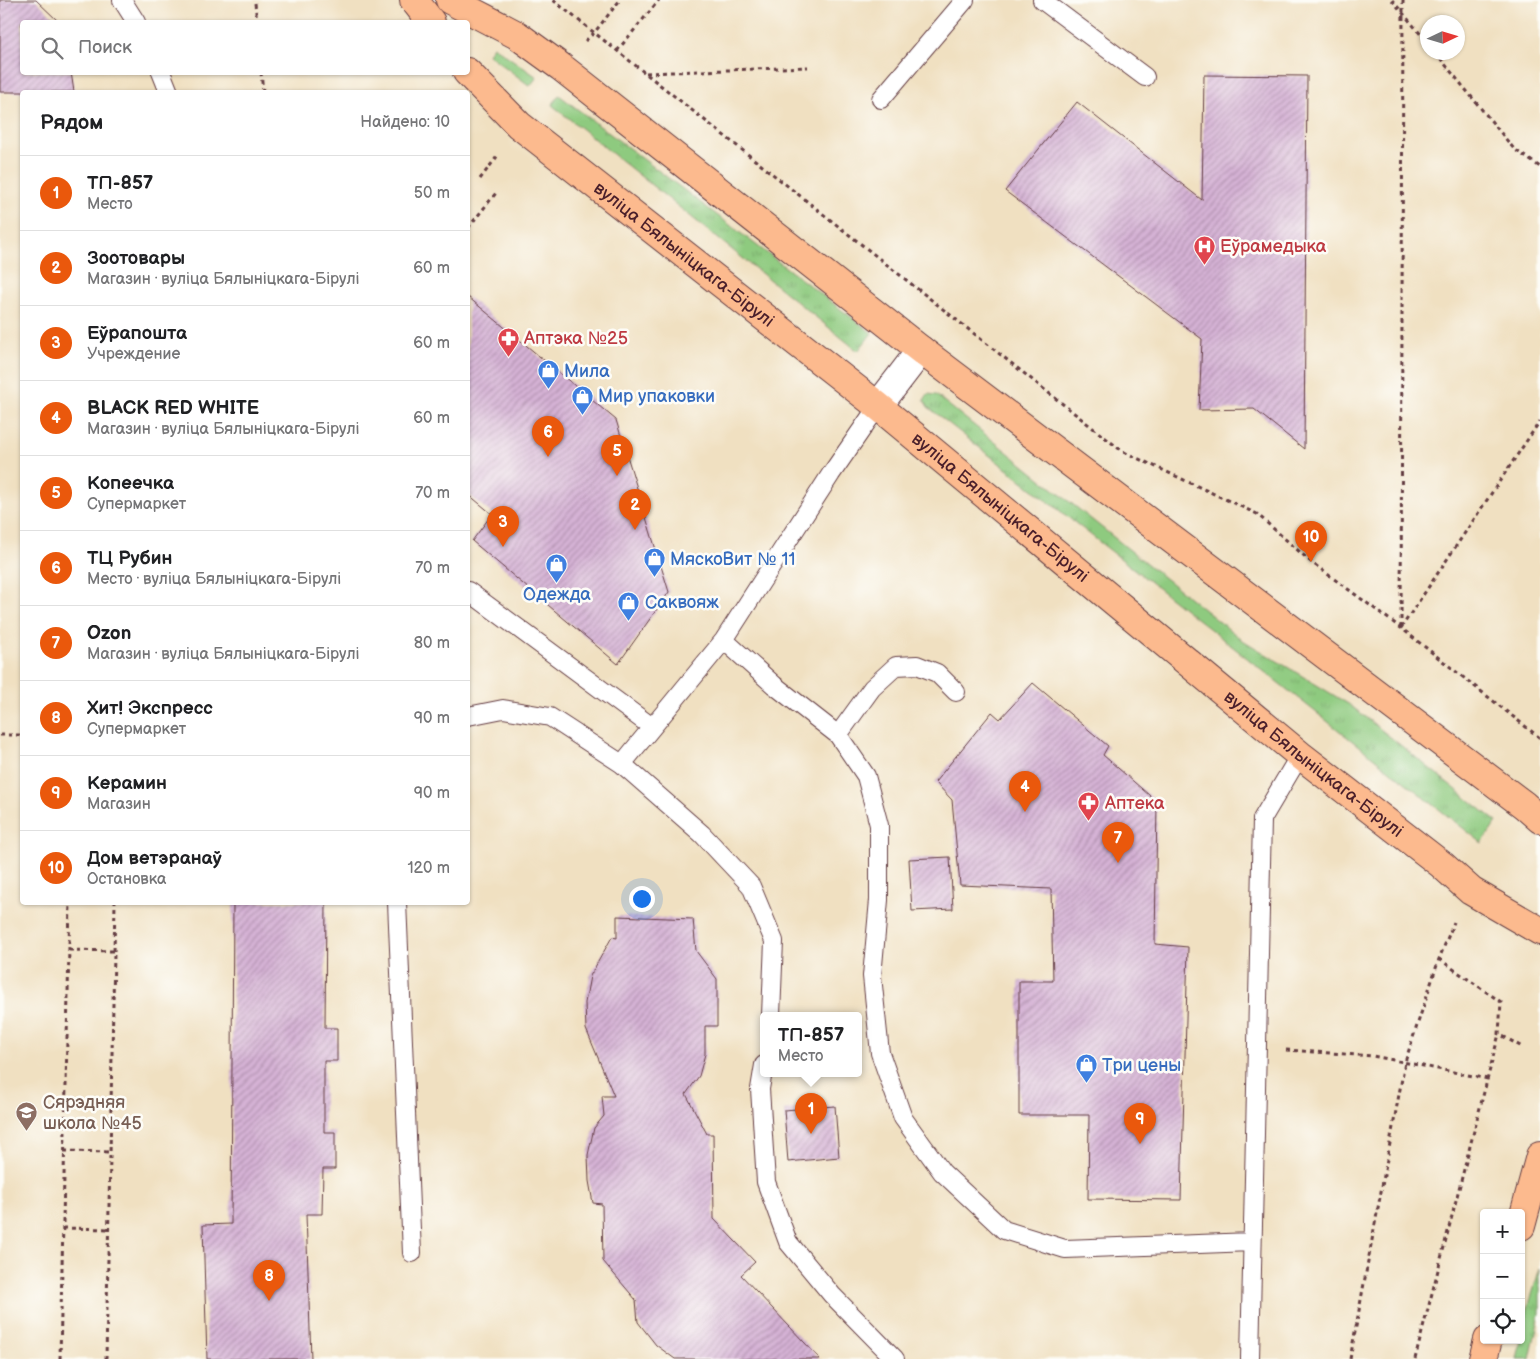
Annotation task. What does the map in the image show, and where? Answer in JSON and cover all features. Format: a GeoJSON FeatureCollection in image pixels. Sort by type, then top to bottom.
{"type":"FeatureCollection","features":[{"type":"Feature","properties":{"kind":"main road"},"geometry":{"type":"LineString","coordinates":[[414,0],[429,20]]}},
{"type":"Feature","properties":{"kind":"main road"},"geometry":{"type":"LineString","coordinates":[[450,0],[517,35],[561,67],[921,350],[1540,819]]}},
{"type":"Feature","properties":{"kind":"main road","name":"вуліца Бялыніцкага-Бірулі"},"geometry":{"type":"LineString","coordinates":[[470,74],[519,125],[878,406],[1300,755],[1442,865],[1472,891],[1540,931]]}},
{"type":"Feature","properties":{"kind":"main road"},"geometry":{"type":"LineString","coordinates":[[1525,1211],[1540,1156]]}},
{"type":"Feature","properties":{"kind":"main road"},"geometry":{"type":"LineString","coordinates":[[1483,1359],[1487,1344]]}},
{"type":"Feature","properties":{"kind":"street"},"geometry":{"type":"LineString","coordinates":[[878,406],[921,350]]}},
{"type":"Feature","properties":{"kind":"lane"},"geometry":{"type":"LineString","coordinates":[[122,0],[135,20]]}},
{"type":"Feature","properties":{"kind":"lane"},"geometry":{"type":"LineString","coordinates":[[882,99],[965,0]]}},
{"type":"Feature","properties":{"kind":"lane"},"geometry":{"type":"LineString","coordinates":[[1042,0],[1144,77]]}},
{"type":"Feature","properties":{"kind":"lane"},"geometry":{"type":"LineString","coordinates":[[163,75],[168,90]]}},
{"type":"Feature","properties":{"kind":"lane"},"geometry":{"type":"LineString","coordinates":[[622,764],[724,640],[831,474],[878,406]]}},
{"type":"Feature","properties":{"kind":"lane"},"geometry":{"type":"LineString","coordinates":[[470,591],[652,727]]}},
{"type":"Feature","properties":{"kind":"lane"},"geometry":{"type":"LineString","coordinates":[[724,640],[774,685],[838,735],[866,776],[879,825],[879,900],[872,976],[880,1053],[903,1118],[942,1172],[1004,1230],[1065,1249],[1252,1242]]}},
{"type":"Feature","properties":{"kind":"lane"},"geometry":{"type":"LineString","coordinates":[[838,735],[872,688],[896,666],[917,664],[937,673],[956,692]]}},
{"type":"Feature","properties":{"kind":"lane"},"geometry":{"type":"LineString","coordinates":[[470,716],[503,709],[550,717],[622,764],[702,834],[751,886],[774,941],[771,1012]]}},
{"type":"Feature","properties":{"kind":"lane"},"geometry":{"type":"LineString","coordinates":[[1250,1359],[1262,819],[1300,755]]}},
{"type":"Feature","properties":{"kind":"lane"},"geometry":{"type":"LineString","coordinates":[[397,905],[412,1253]]}},
{"type":"Feature","properties":{"kind":"lane"},"geometry":{"type":"LineString","coordinates":[[762,1077],[760,1088],[766,1182],[788,1242],[832,1295],[895,1359]]}},
{"type":"Feature","properties":{"kind":"path"},"geometry":{"type":"LineString","coordinates":[[553,0],[1122,451],[1257,514],[1311,562],[1401,628],[1540,738]]}},
{"type":"Feature","properties":{"kind":"path"},"geometry":{"type":"LineString","coordinates":[[594,33],[620,0]]}},
{"type":"Feature","properties":{"kind":"path"},"geometry":{"type":"LineString","coordinates":[[617,51],[659,0]]}},
{"type":"Feature","properties":{"kind":"path"},"geometry":{"type":"LineString","coordinates":[[1392,0],[1420,33]]}},
{"type":"Feature","properties":{"kind":"path"},"geometry":{"type":"LineString","coordinates":[[1401,628],[1403,0]]}},
{"type":"Feature","properties":{"kind":"path"},"geometry":{"type":"LineString","coordinates":[[256,3],[257,20]]}},
{"type":"Feature","properties":{"kind":"path"},"geometry":{"type":"LineString","coordinates":[[1442,60],[1514,149],[1540,167]]}},
{"type":"Feature","properties":{"kind":"path"},"geometry":{"type":"LineString","coordinates":[[645,73],[808,67]]}},
{"type":"Feature","properties":{"kind":"path"},"geometry":{"type":"LineString","coordinates":[[261,75],[263,90]]}},
{"type":"Feature","properties":{"kind":"path"},"geometry":{"type":"LineString","coordinates":[[480,179],[503,148]]}},
{"type":"Feature","properties":{"kind":"path"},"geometry":{"type":"LineString","coordinates":[[470,226],[496,193]]}},
{"type":"Feature","properties":{"kind":"path"},"geometry":{"type":"LineString","coordinates":[[1401,628],[1540,421]]}},
{"type":"Feature","properties":{"kind":"path"},"geometry":{"type":"LineString","coordinates":[[0,735],[20,735]]}},
{"type":"Feature","properties":{"kind":"path"},"geometry":{"type":"LineString","coordinates":[[60,1359],[70,905]]}},
{"type":"Feature","properties":{"kind":"path"},"geometry":{"type":"LineString","coordinates":[[106,1359],[115,905]]}},
{"type":"Feature","properties":{"kind":"path"},"geometry":{"type":"LineString","coordinates":[[1350,1359],[1405,1062],[1440,959],[1458,914]]}},
{"type":"Feature","properties":{"kind":"path"},"geometry":{"type":"LineString","coordinates":[[69,950],[114,950]]}},
{"type":"Feature","properties":{"kind":"path"},"geometry":{"type":"LineString","coordinates":[[1415,1359],[1499,1034],[1501,1002],[1440,959]]}},
{"type":"Feature","properties":{"kind":"path"},"geometry":{"type":"LineString","coordinates":[[1499,1034],[1522,1047]]}},
{"type":"Feature","properties":{"kind":"path"},"geometry":{"type":"LineString","coordinates":[[1256,1048],[1372,1056],[1488,1079]]}},
{"type":"Feature","properties":{"kind":"path"},"geometry":{"type":"LineString","coordinates":[[64,1151],[110,1152]]}},
{"type":"Feature","properties":{"kind":"path"},"geometry":{"type":"LineString","coordinates":[[63,1228],[109,1230]]}},
{"type":"Feature","properties":{"kind":"green space"},"geometry":{"type":"Polygon","coordinates":[[[493,46],[537,77],[530,86],[488,54],[493,46]]]}},
{"type":"Feature","properties":{"kind":"green space"},"geometry":{"type":"Polygon","coordinates":[[[559,95],[872,333],[858,351],[552,105],[559,95]]]}},
{"type":"Feature","properties":{"kind":"green space"},"geometry":{"type":"Polygon","coordinates":[[[928,394],[936,395],[1241,639],[1350,705],[1497,822],[1482,843],[928,407],[924,400],[928,394]]]}},
{"type":"Feature","properties":{"kind":"green space"},"geometry":{"type":"Polygon","coordinates":[[[1540,1268],[1540,1313],[1530,1359],[1517,1359],[1520,1344],[1525,1344],[1527,1311],[1540,1268]]]}},
{"type":"Feature","properties":{"kind":"building"},"geometry":{"type":"Polygon","coordinates":[[[0,0],[36,0],[57,20],[20,20],[20,75],[71,75],[74,90],[0,92],[0,0]]]}},
{"type":"Feature","properties":{"kind":"building","name":"Еўрамедыка"},"geometry":{"type":"Polygon","coordinates":[[[1204,75],[1307,76],[1304,449],[1254,409],[1199,410],[1202,339],[1005,191],[1077,102],[1202,200],[1204,75]]]}},
{"type":"Feature","properties":{"kind":"building"},"geometry":{"type":"Polygon","coordinates":[[[470,299],[616,420],[669,592],[618,664],[472,541],[492,514],[470,496],[470,299]]]}},
{"type":"Feature","properties":{"kind":"building"},"geometry":{"type":"Polygon","coordinates":[[[1033,683],[1108,746],[1103,755],[1157,802],[1155,944],[1188,947],[1181,1200],[1088,1199],[1089,1115],[1019,1115],[1019,981],[1053,981],[1051,889],[960,885],[952,800],[935,782],[992,712],[1000,719],[1033,683]]]}},
{"type":"Feature","properties":{"kind":"building"},"geometry":{"type":"Polygon","coordinates":[[[950,857],[953,909],[912,911],[909,859],[950,857]]]}},
{"type":"Feature","properties":{"kind":"building"},"geometry":{"type":"Polygon","coordinates":[[[233,905],[326,905],[325,1028],[337,1028],[337,1061],[324,1061],[324,1132],[335,1132],[335,1169],[323,1169],[322,1214],[306,1214],[311,1359],[207,1359],[203,1225],[231,1224],[233,905]]]}},
{"type":"Feature","properties":{"kind":"building"},"geometry":{"type":"Polygon","coordinates":[[[617,916],[693,919],[696,951],[717,979],[717,1026],[705,1026],[705,1054],[699,1076],[686,1094],[707,1134],[713,1134],[714,1219],[755,1262],[741,1275],[820,1359],[675,1359],[656,1345],[638,1322],[636,1300],[603,1261],[602,1204],[593,1203],[589,1181],[588,1155],[594,1128],[604,1116],[602,1096],[614,1096],[586,1029],[585,1003],[590,976],[612,937],[617,938],[617,916]]]}},
{"type":"Feature","properties":{"kind":"building"},"geometry":{"type":"Polygon","coordinates":[[[835,1106],[839,1157],[788,1162],[784,1110],[835,1106]]]}},
{"type":"Feature","properties":{"kind":"place","name":"Еўрамедыка"},"geometry":{"type":"Point","coordinates":[1204,265]}},
{"type":"Feature","properties":{"kind":"place","name":"Аптэка №25"},"geometry":{"type":"Point","coordinates":[508,357]}},
{"type":"Feature","properties":{"kind":"place","name":"Мила"},"geometry":{"type":"Point","coordinates":[548,390]}},
{"type":"Feature","properties":{"kind":"place","name":"Мир упаковки"},"geometry":{"type":"Point","coordinates":[582,415]}},
{"type":"Feature","properties":{"kind":"place","name":"ТЦ Рубин"},"geometry":{"type":"Point","coordinates":[548,457]}},
{"type":"Feature","properties":{"kind":"place","name":"Копеечка"},"geometry":{"type":"Point","coordinates":[617,476]}},
{"type":"Feature","properties":{"kind":"place","name":"Зоотовары"},"geometry":{"type":"Point","coordinates":[635,530]}},
{"type":"Feature","properties":{"kind":"place","name":"Еўрапошта"},"geometry":{"type":"Point","coordinates":[503,547]}},
{"type":"Feature","properties":{"kind":"place","name":"Дом ветэранаў"},"geometry":{"type":"Point","coordinates":[1311,562]}},
{"type":"Feature","properties":{"kind":"place","name":"МяскоВит № 11"},"geometry":{"type":"Point","coordinates":[654,578]}},
{"type":"Feature","properties":{"kind":"place","name":"Одежда"},"geometry":{"type":"Point","coordinates":[557,583]}},
{"type":"Feature","properties":{"kind":"place","name":"Саквояж"},"geometry":{"type":"Point","coordinates":[629,621]}},
{"type":"Feature","properties":{"kind":"place","name":"BLACK RED WHITE"},"geometry":{"type":"Point","coordinates":[1025,812]}},
{"type":"Feature","properties":{"kind":"place","name":"Аптека"},"geometry":{"type":"Point","coordinates":[1089,822]}},
{"type":"Feature","properties":{"kind":"place","name":"Ozon"},"geometry":{"type":"Point","coordinates":[1118,863]}},
{"type":"Feature","properties":{"kind":"place","name":"Три цены"},"geometry":{"type":"Point","coordinates":[1086,1084]}},
{"type":"Feature","properties":{"kind":"place","name":"Сярэдняя школа №45"},"geometry":{"type":"Point","coordinates":[27,1131]}},
{"type":"Feature","properties":{"kind":"place","name":"ТП-857"},"geometry":{"type":"Point","coordinates":[811,1134]}},
{"type":"Feature","properties":{"kind":"place","name":"Керамин"},"geometry":{"type":"Point","coordinates":[1140,1144]}},
{"type":"Feature","properties":{"kind":"place","name":"Хит! Экспресс"},"geometry":{"type":"Point","coordinates":[269,1301]}}]}
